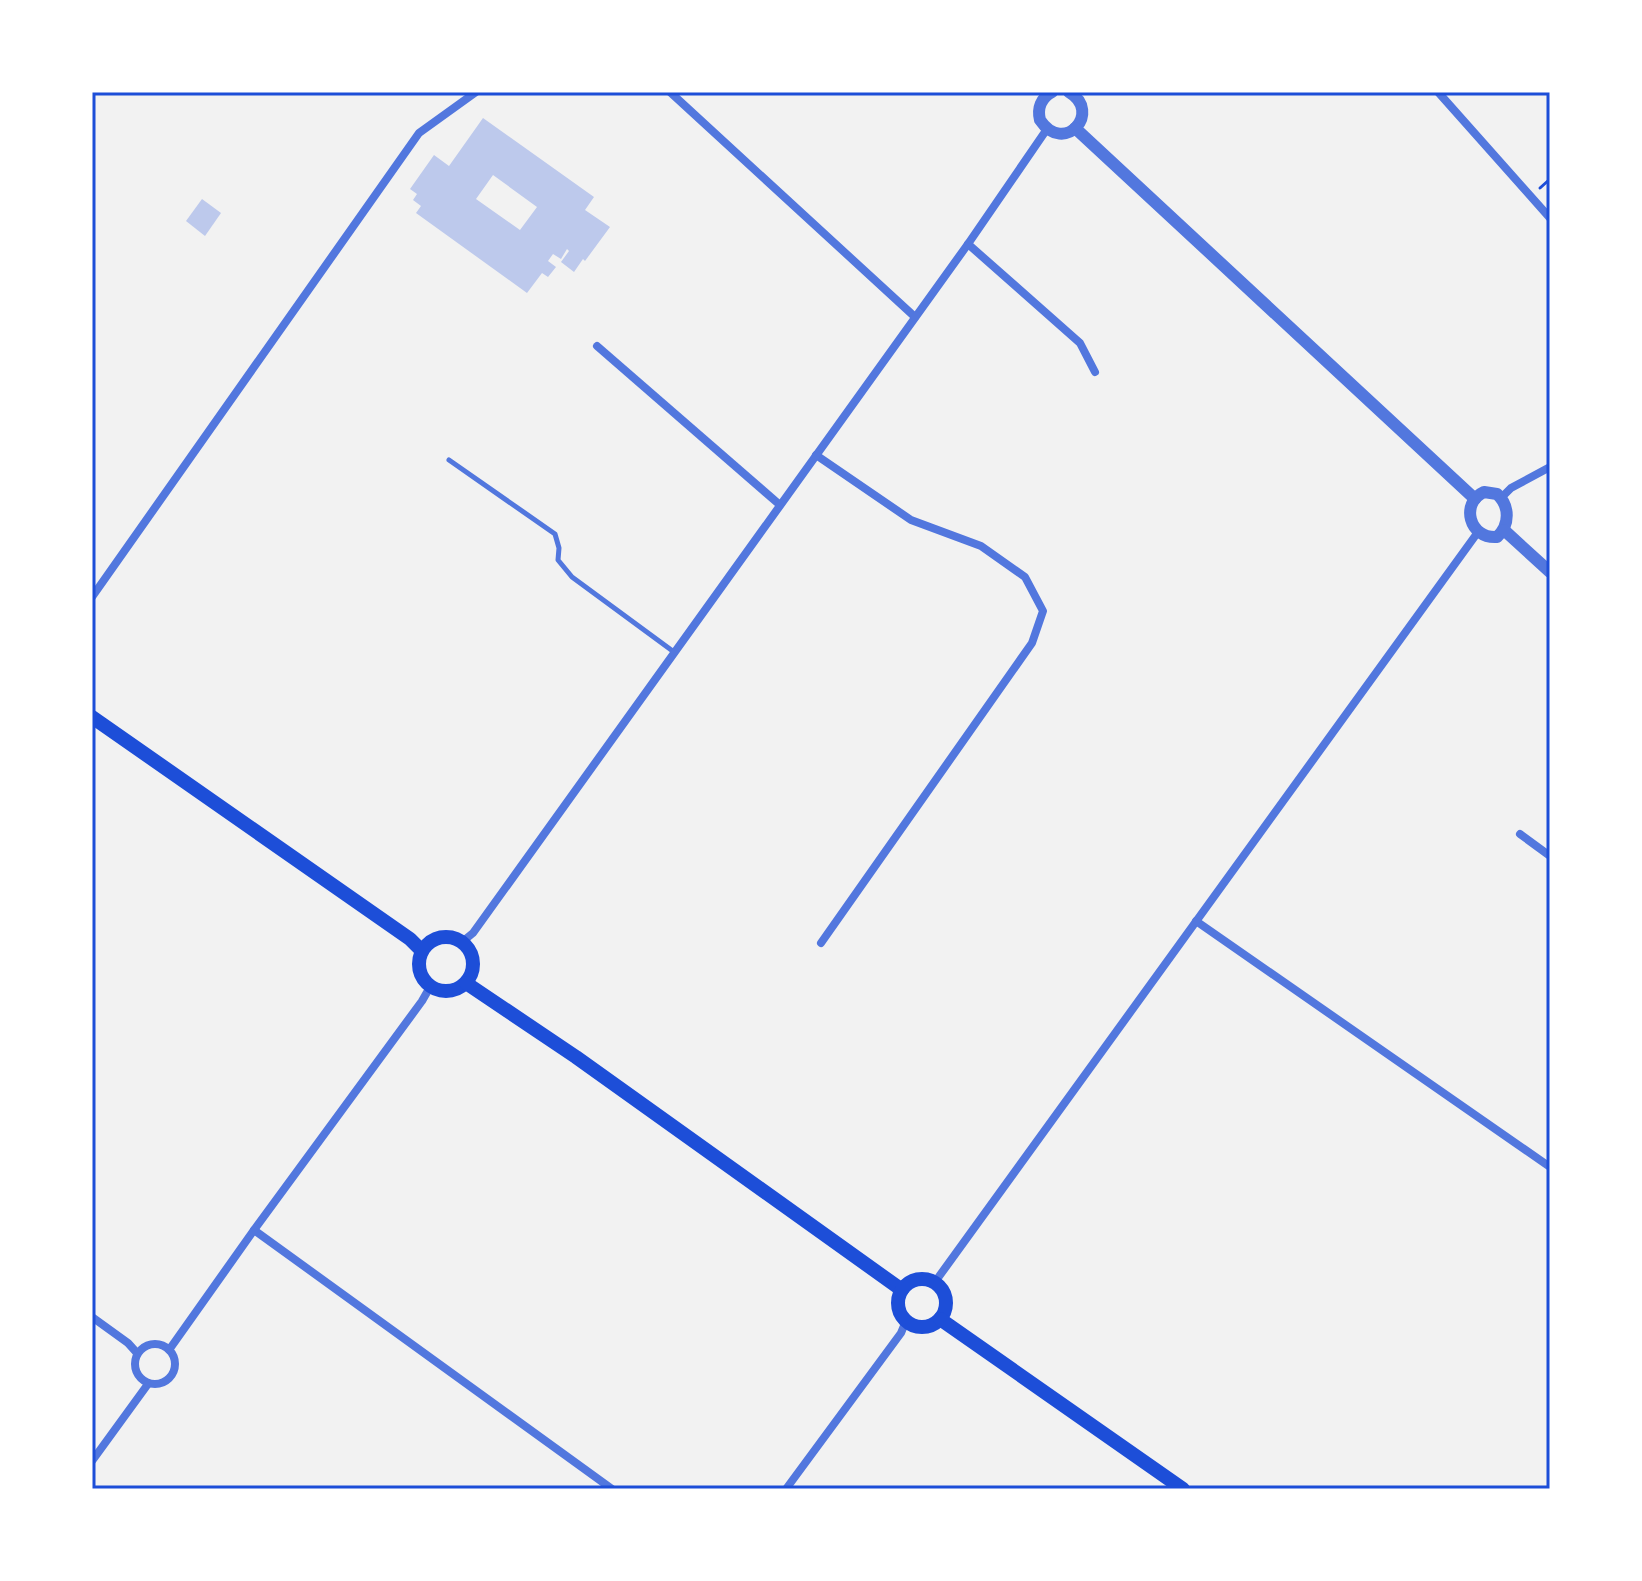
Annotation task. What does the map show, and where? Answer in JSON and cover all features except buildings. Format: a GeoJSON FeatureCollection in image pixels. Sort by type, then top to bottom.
{"type":"FeatureCollection","features":[{"type":"Feature","properties":{"kind":"main road"},"geometry":{"type":"LineString","coordinates":[[92,717],[410,939],[422,951]]}},
{"type":"Feature","properties":{"kind":"main road"},"geometry":{"type":"LineString","coordinates":[[440,937],[462,942],[470,951],[472,973],[459,989],[439,991],[430,987],[419,970],[422,951],[429,942],[440,937]]}},
{"type":"Feature","properties":{"kind":"main road"},"geometry":{"type":"LineString","coordinates":[[466,983],[576,1057],[902,1290]]}},
{"type":"Feature","properties":{"kind":"main road"},"geometry":{"type":"LineString","coordinates":[[917,1279],[935,1282],[946,1300],[940,1319],[924,1327],[906,1321],[898,1307],[902,1290],[917,1279]]}},
{"type":"Feature","properties":{"kind":"main road"},"geometry":{"type":"LineString","coordinates":[[940,1319],[1183,1489]]}},
{"type":"Feature","properties":{"kind":"street"},"geometry":{"type":"LineString","coordinates":[[92,597],[419,133],[476,92]]}},
{"type":"Feature","properties":{"kind":"street"},"geometry":{"type":"LineString","coordinates":[[670,92],[915,317]]}},
{"type":"Feature","properties":{"kind":"street"},"geometry":{"type":"LineString","coordinates":[[1438,92],[1550,218]]}},
{"type":"Feature","properties":{"kind":"street"},"geometry":{"type":"LineString","coordinates":[[1044,95],[1039,115],[1047,129],[1063,134],[1075,128],[1081,120],[1082,110],[1074,93]]}},
{"type":"Feature","properties":{"kind":"street"},"geometry":{"type":"LineString","coordinates":[[1075,128],[1475,499]]}},
{"type":"Feature","properties":{"kind":"street"},"geometry":{"type":"LineString","coordinates":[[462,942],[473,933],[968,244],[1047,129]]}},
{"type":"Feature","properties":{"kind":"street"},"geometry":{"type":"LineString","coordinates":[[968,244],[1080,343],[1095,372]]}},
{"type":"Feature","properties":{"kind":"street"},"geometry":{"type":"LineString","coordinates":[[597,346],[780,505]]}},
{"type":"Feature","properties":{"kind":"street"},"geometry":{"type":"LineString","coordinates":[[816,455],[911,520],[981,546],[1025,577],[1043,611],[1032,643],[821,943]]}},
{"type":"Feature","properties":{"kind":"street"},"geometry":{"type":"LineString","coordinates":[[1501,498],[1511,488],[1550,467]]}},
{"type":"Feature","properties":{"kind":"street"},"geometry":{"type":"LineString","coordinates":[[1484,492],[1497,494],[1505,504],[1507,518],[1504,530],[1497,537],[1483,536],[1474,528],[1470,513],[1475,499],[1484,492]]}},
{"type":"Feature","properties":{"kind":"street"},"geometry":{"type":"LineString","coordinates":[[1504,530],[1550,572]]}},
{"type":"Feature","properties":{"kind":"street"},"geometry":{"type":"LineString","coordinates":[[935,1282],[1478,532]]}},
{"type":"Feature","properties":{"kind":"street"},"geometry":{"type":"LineString","coordinates":[[1520,834],[1550,856]]}},
{"type":"Feature","properties":{"kind":"street"},"geometry":{"type":"LineString","coordinates":[[1196,921],[1550,1167]]}},
{"type":"Feature","properties":{"kind":"street"},"geometry":{"type":"LineString","coordinates":[[169,1350],[430,987]]}},
{"type":"Feature","properties":{"kind":"street"},"geometry":{"type":"LineString","coordinates":[[254,1230],[612,1489]]}},
{"type":"Feature","properties":{"kind":"street"},"geometry":{"type":"LineString","coordinates":[[92,1317],[137,1353]]}},
{"type":"Feature","properties":{"kind":"street"},"geometry":{"type":"LineString","coordinates":[[786,1489],[901,1333],[906,1321]]}},
{"type":"Feature","properties":{"kind":"street"},"geometry":{"type":"LineString","coordinates":[[152,1344],[169,1350],[175,1362],[172,1376],[161,1384],[148,1384],[135,1371],[137,1353],[152,1344]]}},
{"type":"Feature","properties":{"kind":"street"},"geometry":{"type":"LineString","coordinates":[[92,1461],[148,1384]]}},
{"type":"Feature","properties":{"kind":"lane"},"geometry":{"type":"LineString","coordinates":[[449,460],[555,534],[558,560],[572,577],[674,652]]}}]}
